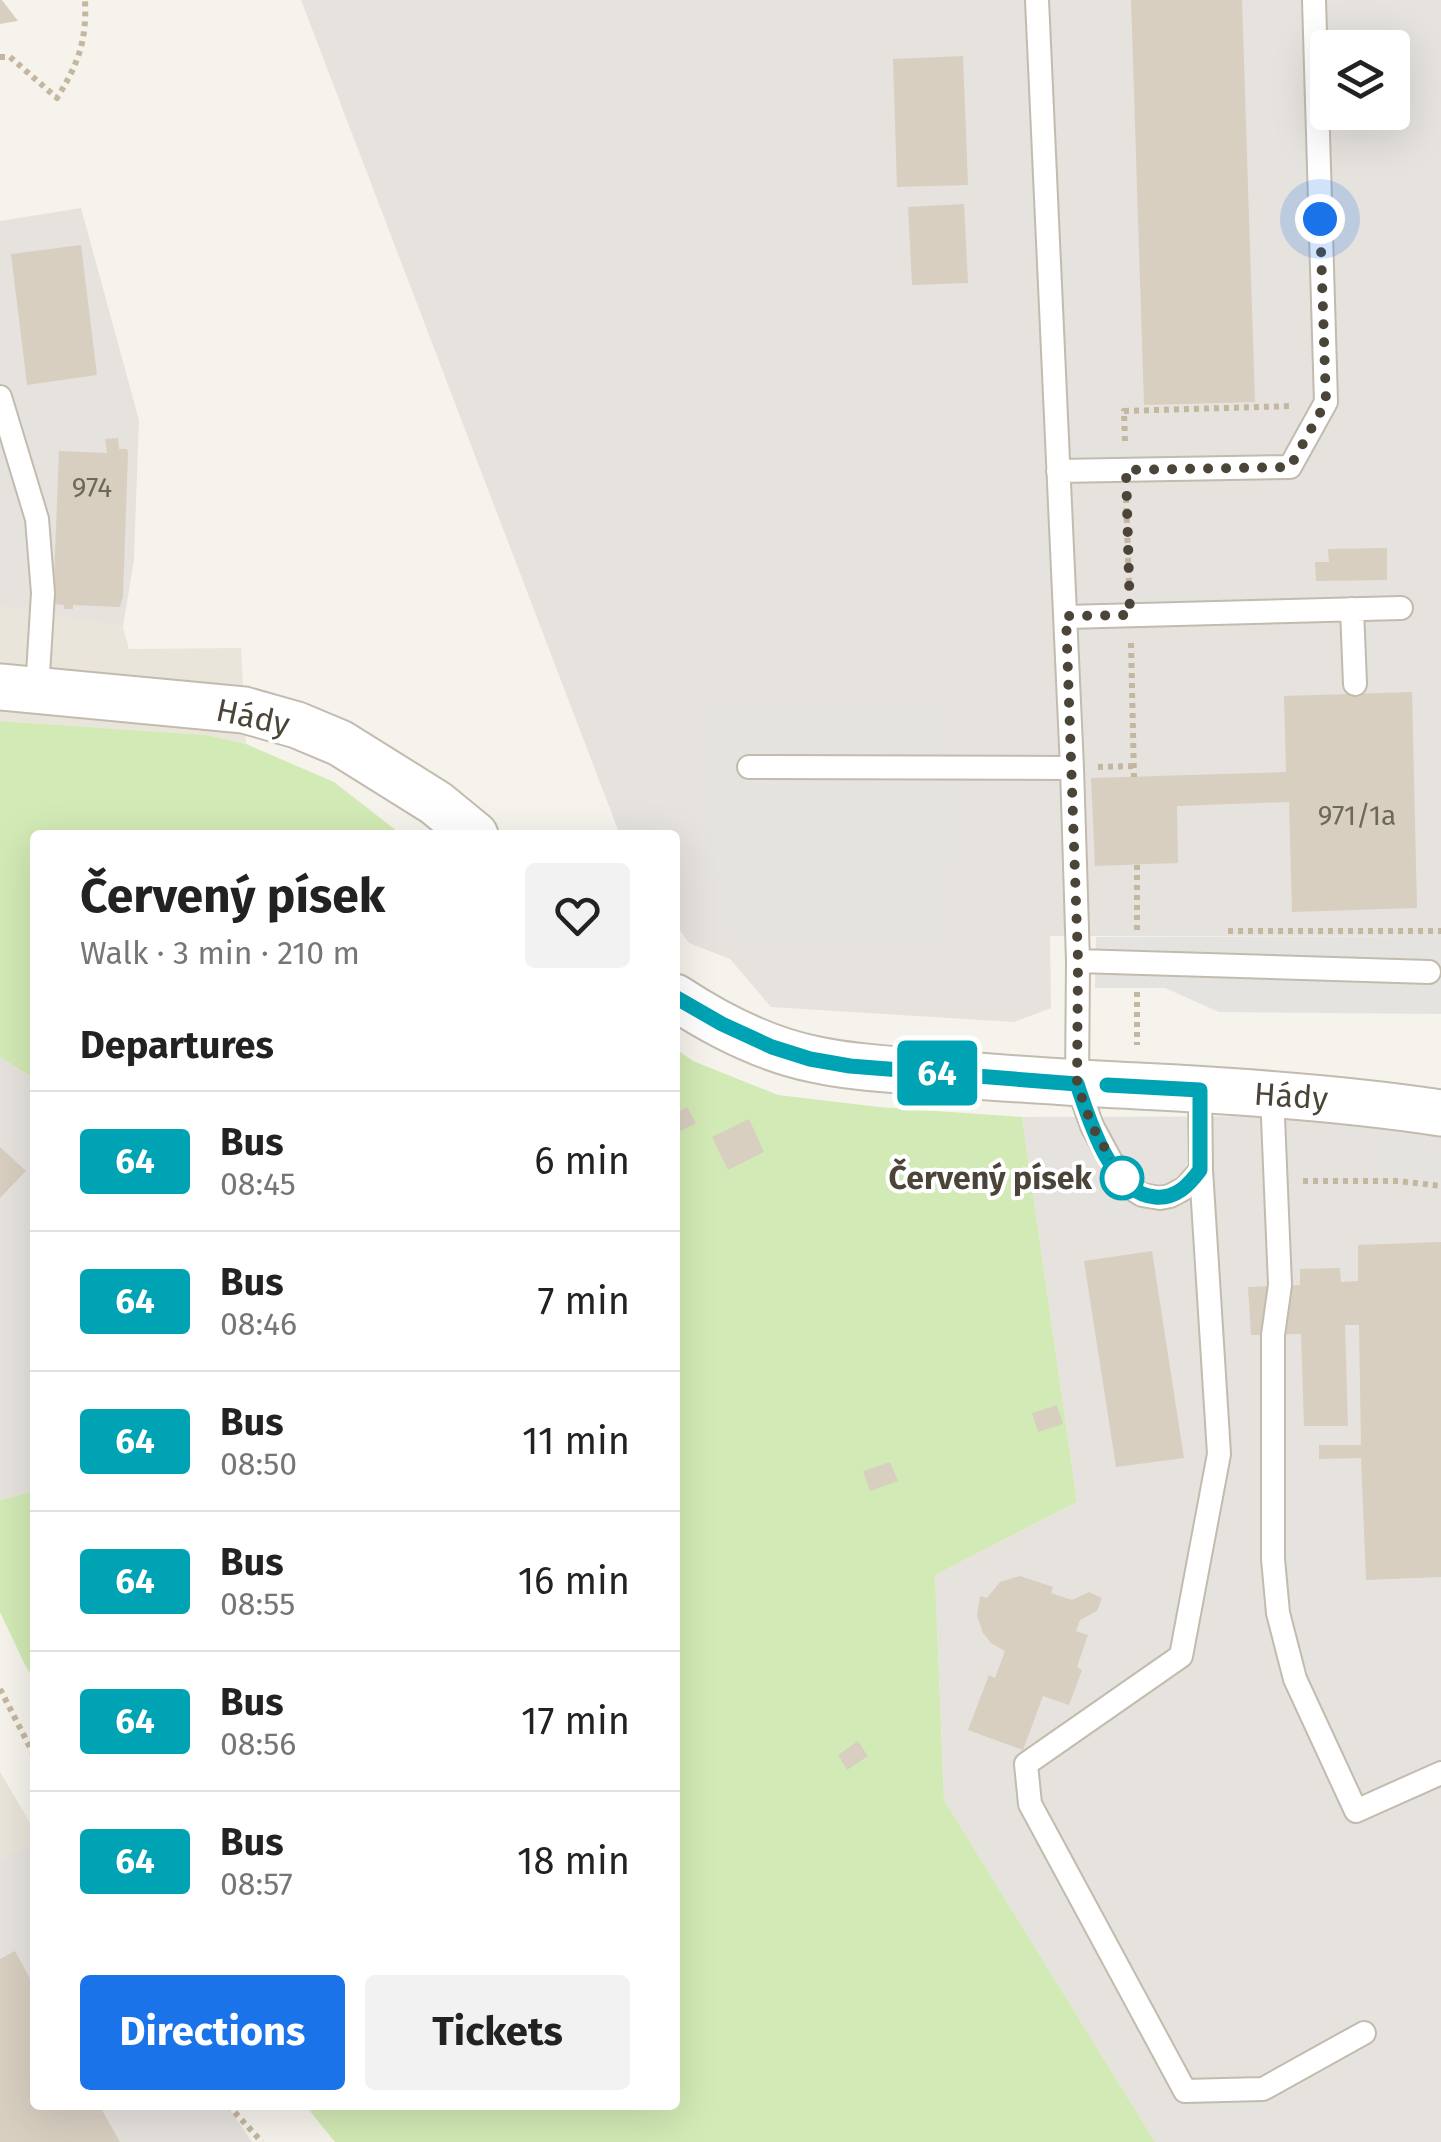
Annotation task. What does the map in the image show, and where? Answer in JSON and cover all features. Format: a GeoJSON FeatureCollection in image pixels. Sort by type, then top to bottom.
{"type":"FeatureCollection","features":[{"type":"Feature","properties":{"kind":"street","name":"Hády"},"geometry":{"type":"LineString","coordinates":[[18,689],[244,710],[298,724],[340,743],[436,803],[469,830]]}},
{"type":"Feature","properties":{"kind":"street","name":"Hády"},"geometry":{"type":"LineString","coordinates":[[680,1000],[772,1047],[850,1066],[1272,1094],[1441,1113]]}},
{"type":"Feature","properties":{"kind":"lane"},"geometry":{"type":"LineString","coordinates":[[1036,0],[1072,768],[1077,1084],[1092,1126],[1129,1187],[1142,1195],[1170,1196],[1184,1188],[1200,1170]]}},
{"type":"Feature","properties":{"kind":"lane"},"geometry":{"type":"LineString","coordinates":[[1058,470],[1290,467],[1326,402],[1314,0]]}},
{"type":"Feature","properties":{"kind":"lane"},"geometry":{"type":"LineString","coordinates":[[0,396],[37,520],[43,593],[18,689]]}},
{"type":"Feature","properties":{"kind":"lane"},"geometry":{"type":"LineString","coordinates":[[1066,616],[1401,608]]}},
{"type":"Feature","properties":{"kind":"lane"},"geometry":{"type":"LineString","coordinates":[[1352,610],[1355,684]]}},
{"type":"Feature","properties":{"kind":"lane"},"geometry":{"type":"LineString","coordinates":[[748,767],[1072,768]]}},
{"type":"Feature","properties":{"kind":"lane"},"geometry":{"type":"LineString","coordinates":[[1078,960],[1429,972]]}},
{"type":"Feature","properties":{"kind":"lane"},"geometry":{"type":"LineString","coordinates":[[1200,1090],[1200,1170],[1219,1454],[1181,1656],[1026,1764],[1030,1804],[1184,2091],[1263,2089],[1364,2032]]}},
{"type":"Feature","properties":{"kind":"lane"},"geometry":{"type":"LineString","coordinates":[[1272,1094],[1280,1285],[1272,1335],[1272,1559],[1278,1613],[1295,1679],[1356,1811],[1441,1773]]}},
{"type":"Feature","properties":{"kind":"path"},"geometry":{"type":"LineString","coordinates":[[0,56],[10,57],[56,98],[74,70],[86,28],[85,0]]}},
{"type":"Feature","properties":{"kind":"path"},"geometry":{"type":"LineString","coordinates":[[1134,777],[1124,411],[1323,406]]}},
{"type":"Feature","properties":{"kind":"path"},"geometry":{"type":"LineString","coordinates":[[1213,932],[1441,931]]}},
{"type":"Feature","properties":{"kind":"path"},"geometry":{"type":"LineString","coordinates":[[1136,932],[1156,932]]}},
{"type":"Feature","properties":{"kind":"path"},"geometry":{"type":"LineString","coordinates":[[1275,1182],[1386,1181],[1441,1186]]}},
{"type":"Feature","properties":{"kind":"path"},"geometry":{"type":"LineString","coordinates":[[0,1689],[30,1746]]}},
{"type":"Feature","properties":{"kind":"path"},"geometry":{"type":"LineString","coordinates":[[233,2110],[262,2142]]}},
{"type":"Feature","properties":{"kind":"shaded area"},"geometry":{"type":"Polygon","coordinates":[[[301,0],[1441,0],[1441,936],[1050,936],[1051,1008],[1014,1022],[771,1007],[730,959],[689,943],[680,931],[680,830],[618,830],[301,0]]]}},
{"type":"Feature","properties":{"kind":"shaded area"},"geometry":{"type":"Polygon","coordinates":[[[81,208],[139,420],[134,559],[123,627],[0,605],[0,221],[81,208]]]}},
{"type":"Feature","properties":{"kind":"shaded area"},"geometry":{"type":"Polygon","coordinates":[[[0,604],[123,627],[129,649],[241,648],[246,744],[206,735],[0,721],[0,604]]]}},
{"type":"Feature","properties":{"kind":"shaded area"},"geometry":{"type":"Polygon","coordinates":[[[946,703],[949,833],[942,938],[759,941],[730,932],[717,873],[708,709],[946,703]]]}},
{"type":"Feature","properties":{"kind":"shaded area"},"geometry":{"type":"Polygon","coordinates":[[[1441,936],[1441,1014],[1219,1012],[1165,988],[1095,988],[1096,937],[1441,936]]]}},
{"type":"Feature","properties":{"kind":"shaded area"},"geometry":{"type":"Polygon","coordinates":[[[0,1057],[30,1076],[30,1492],[0,1500],[0,1057]]]}},
{"type":"Feature","properties":{"kind":"shaded area"},"geometry":{"type":"Polygon","coordinates":[[[1346,1116],[1441,1129],[1441,2142],[1155,2142],[944,1800],[935,1575],[1077,1502],[1022,1117],[1346,1116]]]}},
{"type":"Feature","properties":{"kind":"shaded area"},"geometry":{"type":"Polygon","coordinates":[[[1380,1141],[1441,1150],[1441,1183],[1397,1177],[1380,1141]]]}},
{"type":"Feature","properties":{"kind":"shaded area"},"geometry":{"type":"Polygon","coordinates":[[[0,1772],[30,1823],[30,1845],[0,1859],[0,1772]]]}},
{"type":"Feature","properties":{"kind":"shaded area"},"geometry":{"type":"Polygon","coordinates":[[[30,1845],[30,2110],[230,2110],[252,2142],[0,2142],[0,1859],[30,1845]]]}},
{"type":"Feature","properties":{"kind":"green space"},"geometry":{"type":"Polygon","coordinates":[[[0,721],[206,735],[246,744],[334,782],[396,830],[30,830],[30,1076],[0,1057],[0,721]]]}},
{"type":"Feature","properties":{"kind":"green space"},"geometry":{"type":"Polygon","coordinates":[[[680,1052],[693,1061],[778,1095],[1022,1117],[1077,1502],[935,1575],[944,1800],[1155,2142],[335,2142],[309,2110],[680,2110],[680,1052]]]}},
{"type":"Feature","properties":{"kind":"green space"},"geometry":{"type":"Polygon","coordinates":[[[30,1492],[30,1673],[0,1612],[0,1500],[30,1492]]]}},
{"type":"Feature","properties":{"kind":"building"},"geometry":{"type":"Polygon","coordinates":[[[2,0],[18,21],[0,24],[2,0]]]}},
{"type":"Feature","properties":{"kind":"building"},"geometry":{"type":"Polygon","coordinates":[[[1131,0],[1242,0],[1255,402],[1144,405],[1131,0]]]}},
{"type":"Feature","properties":{"kind":"building"},"geometry":{"type":"Polygon","coordinates":[[[963,56],[968,185],[897,187],[893,59],[963,56]]]}},
{"type":"Feature","properties":{"kind":"building"},"geometry":{"type":"Polygon","coordinates":[[[964,204],[968,283],[912,285],[908,207],[964,204]]]}},
{"type":"Feature","properties":{"kind":"building"},"geometry":{"type":"Polygon","coordinates":[[[81,245],[97,375],[27,385],[11,254],[81,245]]]}},
{"type":"Feature","properties":{"kind":"building"},"geometry":{"type":"Polygon","coordinates":[[[118,438],[119,449],[127,449],[128,453],[120,607],[73,605],[73,609],[64,609],[64,605],[53,604],[59,451],[107,453],[105,439],[118,438]]]}},
{"type":"Feature","properties":{"kind":"building"},"geometry":{"type":"Polygon","coordinates":[[[1387,548],[1387,580],[1316,581],[1315,562],[1329,562],[1328,549],[1387,548]]]}},
{"type":"Feature","properties":{"kind":"building"},"geometry":{"type":"Polygon","coordinates":[[[1412,692],[1417,908],[1292,912],[1289,802],[1177,806],[1178,863],[1095,866],[1091,778],[1286,772],[1284,696],[1412,692]]]}},
{"type":"Feature","properties":{"kind":"building"},"geometry":{"type":"Polygon","coordinates":[[[687,1107],[696,1123],[680,1131],[680,1111],[687,1107]]]}},
{"type":"Feature","properties":{"kind":"building"},"geometry":{"type":"Polygon","coordinates":[[[749,1119],[764,1152],[728,1170],[712,1137],[749,1119]]]}},
{"type":"Feature","properties":{"kind":"building"},"geometry":{"type":"Polygon","coordinates":[[[0,1147],[26,1171],[0,1198],[0,1147]]]}},
{"type":"Feature","properties":{"kind":"building"},"geometry":{"type":"Polygon","coordinates":[[[1441,1242],[1441,1577],[1366,1580],[1361,1458],[1319,1459],[1319,1445],[1361,1445],[1359,1325],[1345,1325],[1348,1426],[1304,1426],[1301,1334],[1251,1335],[1248,1287],[1300,1285],[1300,1269],[1340,1268],[1341,1282],[1358,1281],[1358,1245],[1441,1242]]]}},
{"type":"Feature","properties":{"kind":"building"},"geometry":{"type":"Polygon","coordinates":[[[1152,1251],[1184,1458],[1116,1467],[1084,1261],[1152,1251]]]}},
{"type":"Feature","properties":{"kind":"building"},"geometry":{"type":"Polygon","coordinates":[[[1057,1405],[1063,1424],[1038,1432],[1032,1413],[1057,1405]]]}},
{"type":"Feature","properties":{"kind":"building"},"geometry":{"type":"Polygon","coordinates":[[[890,1462],[898,1481],[870,1491],[863,1471],[890,1462]]]}},
{"type":"Feature","properties":{"kind":"building"},"geometry":{"type":"Polygon","coordinates":[[[1020,1576],[1053,1587],[1051,1593],[1072,1600],[1089,1592],[1102,1598],[1097,1611],[1080,1620],[1076,1631],[1088,1635],[1077,1667],[1082,1670],[1069,1705],[1043,1696],[1023,1750],[968,1730],[989,1675],[995,1678],[1005,1651],[983,1633],[977,1616],[980,1596],[987,1598],[1000,1582],[1020,1576]]]}},
{"type":"Feature","properties":{"kind":"building"},"geometry":{"type":"Polygon","coordinates":[[[858,1741],[868,1756],[847,1770],[838,1755],[858,1741]]]}},
{"type":"Feature","properties":{"kind":"building"},"geometry":{"type":"Polygon","coordinates":[[[15,1951],[30,1979],[30,2110],[102,2110],[120,2142],[0,2142],[0,1959],[15,1951]]]}},
{"type":"Feature","properties":{"kind":"bus line","name":"64"},"geometry":{"type":"LineString","coordinates":[[680,1000],[772,1047],[810,1059],[850,1066],[1077,1084],[1092,1126],[1129,1187],[1142,1195],[1160,1198],[1184,1188],[1200,1170],[1200,1090],[1107,1085]]}},
{"type":"Feature","properties":{"kind":"place","name":"Červený písek"},"geometry":{"type":"Point","coordinates":[1122,1178]}},
{"type":"Feature","properties":{"kind":"route"},"geometry":{"type":"LineString","coordinates":[[1122,1178],[1092,1126],[1077,1084],[1078,960],[1066,616],[1130,615],[1126,470],[1290,467],[1326,402],[1320,219]]}}]}
